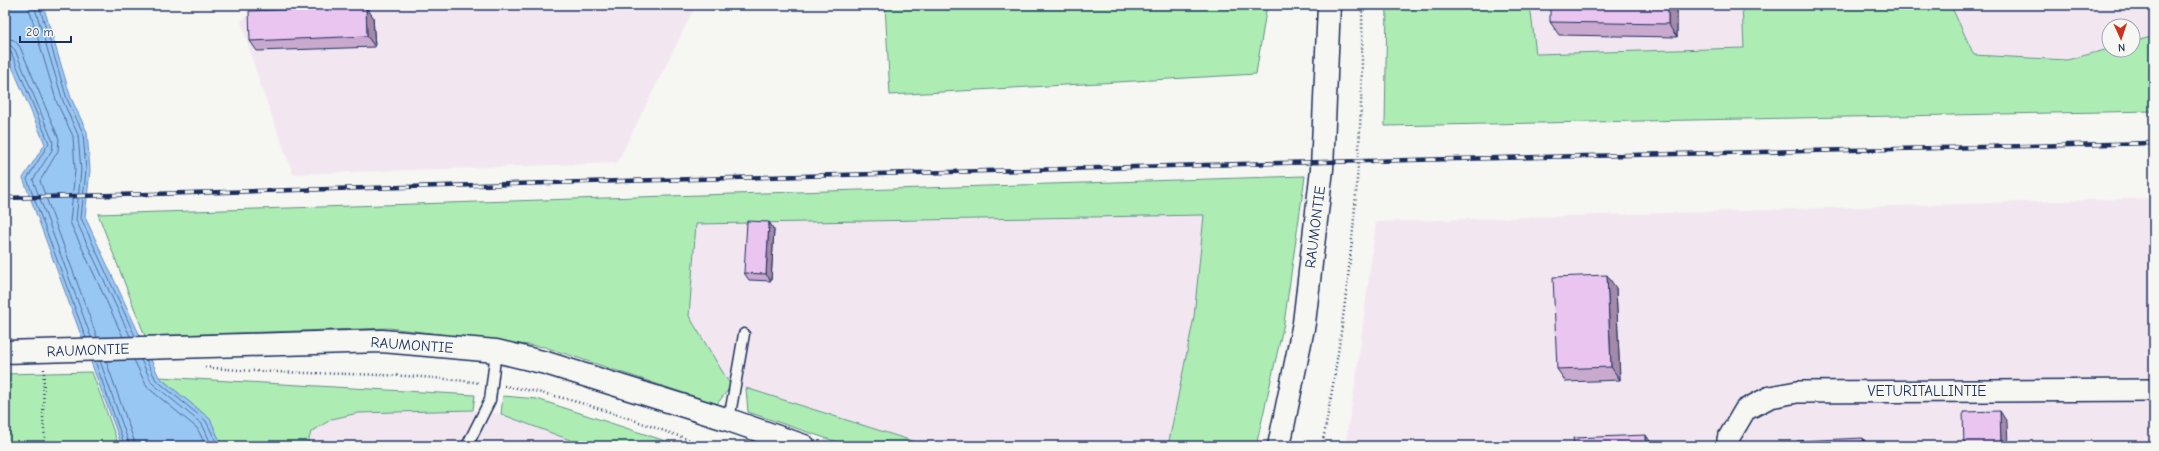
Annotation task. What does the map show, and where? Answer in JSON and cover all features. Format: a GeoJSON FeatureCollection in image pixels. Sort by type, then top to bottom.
{"type":"FeatureCollection","features":[{"type":"Feature","properties":{"kind":"street","name":"RAUMONTIE"},"geometry":{"type":"LineString","coordinates":[[1279,446],[1304,323],[1322,169],[1329,5]]}},
{"type":"Feature","properties":{"kind":"street","name":"RAUMONTIE"},"geometry":{"type":"LineString","coordinates":[[5,352],[382,341],[496,351],[546,363],[728,420],[804,446]]}},
{"type":"Feature","properties":{"kind":"street","name":"VETURITALLINTIE"},"geometry":{"type":"LineString","coordinates":[[1728,446],[1728,439],[1745,410],[1770,397],[1797,392],[2154,390]]}},
{"type":"Feature","properties":{"kind":"lane"},"geometry":{"type":"LineString","coordinates":[[728,420],[744,334]]}},
{"type":"Feature","properties":{"kind":"lane"},"geometry":{"type":"LineString","coordinates":[[467,446],[490,400],[496,351]]}},
{"type":"Feature","properties":{"kind":"path"},"geometry":{"type":"LineString","coordinates":[[1322,446],[1335,380],[1348,274],[1362,111],[1362,5]]}},
{"type":"Feature","properties":{"kind":"path"},"geometry":{"type":"LineString","coordinates":[[44,351],[43,420],[46,446]]}},
{"type":"Feature","properties":{"kind":"path"},"geometry":{"type":"LineString","coordinates":[[220,368],[442,378],[538,391],[602,409],[707,446]]}},
{"type":"Feature","properties":{"kind":"shaded area"},"geometry":{"type":"Polygon","coordinates":[[[264,5],[696,5],[617,163],[293,174],[259,81],[241,21],[264,5]]]}},
{"type":"Feature","properties":{"kind":"shaded area"},"geometry":{"type":"Polygon","coordinates":[[[1530,5],[1742,5],[1744,48],[1535,54],[1530,5]]]}},
{"type":"Feature","properties":{"kind":"shaded area"},"geometry":{"type":"Polygon","coordinates":[[[1955,5],[2154,5],[2154,36],[2141,40],[2141,18],[2101,18],[2101,51],[2067,60],[1974,55],[1953,10],[1955,5]]]}},
{"type":"Feature","properties":{"kind":"shaded area"},"geometry":{"type":"Polygon","coordinates":[[[2154,198],[2154,446],[1345,446],[1356,379],[1376,222],[2154,198]]]}},
{"type":"Feature","properties":{"kind":"shaded area"},"geometry":{"type":"Polygon","coordinates":[[[1205,215],[1194,317],[1168,446],[928,446],[746,388],[731,386],[689,316],[696,224],[1205,215]]]}},
{"type":"Feature","properties":{"kind":"shaded area"},"geometry":{"type":"Polygon","coordinates":[[[473,410],[501,414],[586,446],[307,446],[311,432],[332,419],[358,413],[473,410]]]}},
{"type":"Feature","properties":{"kind":"green space"},"geometry":{"type":"Polygon","coordinates":[[[885,5],[1267,5],[1256,74],[890,95],[885,5]]]}},
{"type":"Feature","properties":{"kind":"green space"},"geometry":{"type":"Polygon","coordinates":[[[1387,5],[1530,5],[1536,54],[1744,48],[1742,5],[1955,5],[1953,10],[1974,55],[2067,60],[2101,51],[2101,58],[2141,58],[2141,40],[2154,36],[2154,111],[1385,126],[1387,5]]]}},
{"type":"Feature","properties":{"kind":"green space"},"geometry":{"type":"Polygon","coordinates":[[[1305,176],[1284,323],[1256,446],[1168,446],[1194,317],[1204,215],[696,224],[689,316],[731,386],[717,404],[545,347],[389,328],[145,336],[98,214],[1305,176]]]}},
{"type":"Feature","properties":{"kind":"green space"},"geometry":{"type":"Polygon","coordinates":[[[92,372],[119,446],[5,446],[5,374],[92,372]]]}},
{"type":"Feature","properties":{"kind":"green space"},"geometry":{"type":"Polygon","coordinates":[[[159,377],[475,395],[473,410],[358,413],[332,419],[311,432],[307,446],[222,446],[210,419],[159,377]]]}},
{"type":"Feature","properties":{"kind":"green space"},"geometry":{"type":"Polygon","coordinates":[[[746,388],[928,446],[849,446],[748,412],[746,388]]]}},
{"type":"Feature","properties":{"kind":"green space"},"geometry":{"type":"Polygon","coordinates":[[[503,396],[537,399],[681,446],[586,446],[501,414],[503,396]]]}},
{"type":"Feature","properties":{"kind":"water"},"geometry":{"type":"Polygon","coordinates":[[[5,5],[43,5],[71,98],[87,132],[90,170],[85,217],[159,377],[210,419],[222,446],[122,446],[23,178],[45,144],[5,50],[5,5]]]}},
{"type":"Feature","properties":{"kind":"building"},"geometry":{"type":"Polygon","coordinates":[[[1550,5],[1668,5],[1668,24],[1550,22],[1550,5]]]}},
{"type":"Feature","properties":{"kind":"building"},"geometry":{"type":"Polygon","coordinates":[[[366,7],[367,36],[250,41],[249,11],[366,7]]]}},
{"type":"Feature","properties":{"kind":"building"},"geometry":{"type":"Polygon","coordinates":[[[747,221],[769,222],[766,274],[744,273],[747,221]]]}},
{"type":"Feature","properties":{"kind":"building"},"geometry":{"type":"Polygon","coordinates":[[[1607,275],[1611,367],[1557,369],[1553,277],[1607,275]]]}},
{"type":"Feature","properties":{"kind":"building"},"geometry":{"type":"Polygon","coordinates":[[[2000,411],[2001,446],[1964,446],[1963,412],[2000,411]]]}},
{"type":"Feature","properties":{"kind":"building"},"geometry":{"type":"Polygon","coordinates":[[[1646,435],[1646,446],[1574,446],[1573,438],[1646,435]]]}},
{"type":"Feature","properties":{"kind":"building"},"geometry":{"type":"Polygon","coordinates":[[[1863,438],[1864,446],[1797,446],[1797,441],[1863,438]]]}},
{"type":"Feature","properties":{"kind":"railway"},"geometry":{"type":"LineString","coordinates":[[5,198],[1280,163],[2154,143]]}}]}
